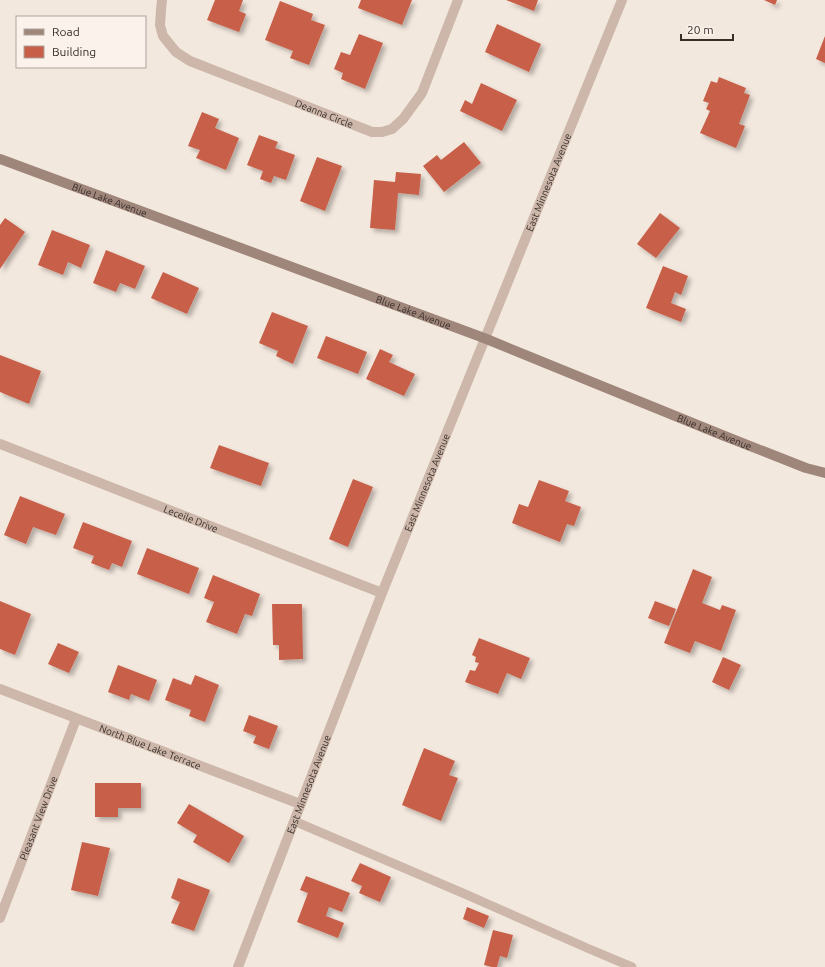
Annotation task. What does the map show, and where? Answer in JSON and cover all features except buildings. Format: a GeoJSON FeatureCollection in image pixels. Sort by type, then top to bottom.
{"type":"FeatureCollection","features":[{"type":"Feature","properties":{"kind":"main road","name":"Blue Lake Avenue"},"geometry":{"type":"LineString","coordinates":[[0,159],[484,338],[722,435],[806,468],[825,472]]}},
{"type":"Feature","properties":{"kind":"street","name":"Deanna Circle"},"geometry":{"type":"LineString","coordinates":[[162,0],[160,25],[163,36],[176,52],[190,61],[372,132],[382,132],[392,129],[403,119],[422,93],[458,0]]}},
{"type":"Feature","properties":{"kind":"street","name":"East Minnesota Avenue"},"geometry":{"type":"LineString","coordinates":[[238,967],[382,593],[622,0]]}},
{"type":"Feature","properties":{"kind":"street","name":"Leceile Drive"},"geometry":{"type":"LineString","coordinates":[[0,444],[382,593]]}},
{"type":"Feature","properties":{"kind":"street","name":"North Blue Lake Terrace"},"geometry":{"type":"LineString","coordinates":[[0,689],[300,804]]}},
{"type":"Feature","properties":{"kind":"street","name":"Pleasant View Drive"},"geometry":{"type":"LineString","coordinates":[[0,918],[76,719]]}},
{"type":"Feature","properties":{"kind":"lane"},"geometry":{"type":"LineString","coordinates":[[294,821],[632,967]]}}]}
